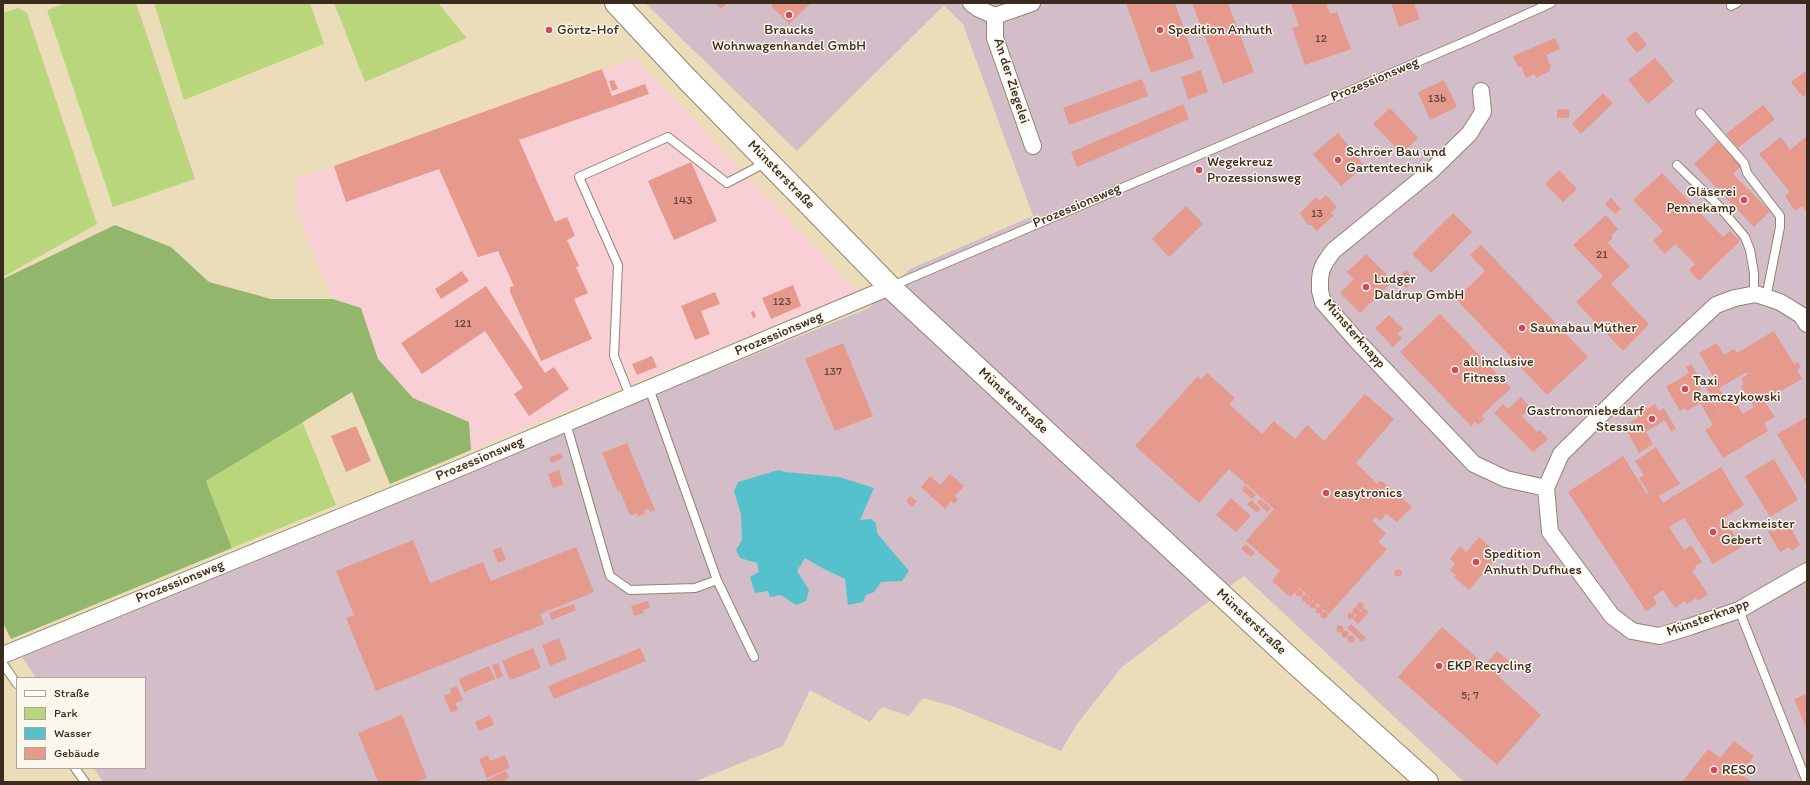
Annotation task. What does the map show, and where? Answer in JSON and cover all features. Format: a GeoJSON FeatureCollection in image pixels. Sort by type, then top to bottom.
{"type":"FeatureCollection","features":[{"type":"Feature","properties":{"kind":"main road","name":"Münsterstraße"},"geometry":{"type":"LineString","coordinates":[[616,3],[767,162],[890,287],[1295,663],[1427,782]]}},
{"type":"Feature","properties":{"kind":"street"},"geometry":{"type":"LineString","coordinates":[[971,3],[979,9],[994,16],[1032,3]]}},
{"type":"Feature","properties":{"kind":"street","name":"An der Ziegelei"},"geometry":{"type":"LineString","coordinates":[[994,16],[994,38],[1033,146]]}},
{"type":"Feature","properties":{"kind":"street","name":"Münsterknapp"},"geometry":{"type":"LineString","coordinates":[[1481,91],[1483,112],[1470,134],[1431,171],[1334,251],[1324,264],[1320,279],[1320,291],[1323,302],[1353,336],[1474,464],[1506,479],[1546,488]]}},
{"type":"Feature","properties":{"kind":"street","name":"Prozessionsweg"},"geometry":{"type":"LineString","coordinates":[[3,655],[566,423],[890,287]]}},
{"type":"Feature","properties":{"kind":"street"},"geometry":{"type":"LineString","coordinates":[[1760,296],[1780,302],[1801,315],[1807,324]]}},
{"type":"Feature","properties":{"kind":"street","name":"Münsterknapp"},"geometry":{"type":"LineString","coordinates":[[1760,296],[1729,300],[1716,305],[1637,379],[1561,454],[1546,488],[1550,532],[1612,616],[1632,631],[1659,636],[1739,610],[1807,571]]}},
{"type":"Feature","properties":{"kind":"lane","name":"Prozessionsweg"},"geometry":{"type":"LineString","coordinates":[[890,287],[1469,40],[1551,3]]}},
{"type":"Feature","properties":{"kind":"lane"},"geometry":{"type":"LineString","coordinates":[[1700,113],[1744,163],[1747,173],[1780,216],[1780,228],[1760,296]]}},
{"type":"Feature","properties":{"kind":"lane"},"geometry":{"type":"LineString","coordinates":[[630,396],[614,356],[618,265],[579,177],[668,137],[727,183],[767,162]]}},
{"type":"Feature","properties":{"kind":"lane"},"geometry":{"type":"LineString","coordinates":[[1677,165],[1718,205],[1746,237],[1760,296]]}},
{"type":"Feature","properties":{"kind":"lane"},"geometry":{"type":"LineString","coordinates":[[650,388],[717,580],[754,657]]}},
{"type":"Feature","properties":{"kind":"lane"},"geometry":{"type":"LineString","coordinates":[[566,423],[610,576],[630,590],[695,588],[717,580]]}},
{"type":"Feature","properties":{"kind":"lane"},"geometry":{"type":"LineString","coordinates":[[1739,610],[1807,782]]}},
{"type":"Feature","properties":{"kind":"lane"},"geometry":{"type":"LineString","coordinates":[[3,664],[16,683]]}},
{"type":"Feature","properties":{"kind":"lane"},"geometry":{"type":"LineString","coordinates":[[77,769],[85,782]]}},
{"type":"Feature","properties":{"kind":"shaded area"},"geometry":{"type":"Polygon","coordinates":[[[645,3],[1807,3],[1807,782],[1464,782],[1244,576],[1122,667],[1077,724],[1061,751],[955,707],[923,698],[909,716],[882,707],[870,722],[810,690],[783,746],[694,782],[103,782],[95,769],[146,769],[146,677],[35,677],[22,657],[869,308],[910,269],[1033,216],[963,24],[944,5],[797,151],[645,3]]]}},
{"type":"Feature","properties":{"kind":"shaded area"},"geometry":{"type":"Polygon","coordinates":[[[635,58],[857,291],[471,450],[469,422],[413,398],[378,359],[361,308],[333,299],[297,214],[296,179],[635,58]]]}},
{"type":"Feature","properties":{"kind":"green space"},"geometry":{"type":"Polygon","coordinates":[[[66,3],[136,3],[195,179],[113,207],[47,10],[66,3]]]}},
{"type":"Feature","properties":{"kind":"green space"},"geometry":{"type":"Polygon","coordinates":[[[154,3],[310,3],[324,44],[184,100],[154,3]]]}},
{"type":"Feature","properties":{"kind":"green space"},"geometry":{"type":"Polygon","coordinates":[[[334,3],[438,3],[467,38],[365,82],[334,3]]]}},
{"type":"Feature","properties":{"kind":"green space"},"geometry":{"type":"Polygon","coordinates":[[[18,8],[27,13],[97,224],[3,277],[3,13],[18,8]]]}},
{"type":"Feature","properties":{"kind":"green space"},"geometry":{"type":"Polygon","coordinates":[[[115,225],[171,247],[209,282],[271,299],[333,299],[361,308],[378,359],[413,398],[469,422],[471,450],[390,484],[352,392],[206,481],[232,548],[11,639],[3,623],[3,279],[115,225]]]}},
{"type":"Feature","properties":{"kind":"green space"},"geometry":{"type":"Polygon","coordinates":[[[302,421],[336,505],[232,548],[206,481],[302,421]]]}},
{"type":"Feature","properties":{"kind":"water"},"geometry":{"type":"Polygon","coordinates":[[[778,470],[839,477],[874,488],[860,520],[871,519],[876,523],[877,533],[909,571],[902,581],[881,582],[874,592],[866,595],[863,602],[848,605],[845,579],[805,558],[797,571],[809,590],[806,601],[796,605],[781,595],[770,597],[768,591],[755,593],[750,577],[759,572],[757,563],[740,558],[736,550],[742,540],[741,514],[734,491],[738,482],[778,470]]]}},
{"type":"Feature","properties":{"kind":"building"},"geometry":{"type":"Polygon","coordinates":[[[715,3],[727,3],[721,9],[715,3]]]}},
{"type":"Feature","properties":{"kind":"building","name":"Braucks Wohnwagenhandel GmbH"},"geometry":{"type":"Polygon","coordinates":[[[774,3],[811,3],[789,24],[771,6],[774,3]]]}},
{"type":"Feature","properties":{"kind":"building","name":"Spedition Anhuth"},"geometry":{"type":"Polygon","coordinates":[[[1126,3],[1175,3],[1194,58],[1151,73],[1126,3]]]}},
{"type":"Feature","properties":{"kind":"building"},"geometry":{"type":"Polygon","coordinates":[[[1192,3],[1228,3],[1254,72],[1223,84],[1192,3]]]}},
{"type":"Feature","properties":{"kind":"building"},"geometry":{"type":"Polygon","coordinates":[[[1291,3],[1326,3],[1330,14],[1337,12],[1351,49],[1305,65],[1292,28],[1299,26],[1291,3]]]}},
{"type":"Feature","properties":{"kind":"building"},"geometry":{"type":"Polygon","coordinates":[[[1391,3],[1414,3],[1420,19],[1399,27],[1391,3]]]}},
{"type":"Feature","properties":{"kind":"building"},"geometry":{"type":"Polygon","coordinates":[[[1636,31],[1647,45],[1637,53],[1626,39],[1636,31]]]}},
{"type":"Feature","properties":{"kind":"building"},"geometry":{"type":"Polygon","coordinates":[[[1555,38],[1560,49],[1546,55],[1551,67],[1549,68],[1550,71],[1536,78],[1534,74],[1526,78],[1521,66],[1518,67],[1513,56],[1555,38]]]}},
{"type":"Feature","properties":{"kind":"building"},"geometry":{"type":"Polygon","coordinates":[[[1655,58],[1674,81],[1648,104],[1628,80],[1655,58]]]}},
{"type":"Feature","properties":{"kind":"building"},"geometry":{"type":"Polygon","coordinates":[[[602,69],[612,96],[645,84],[649,94],[519,140],[555,222],[567,217],[575,236],[567,240],[579,266],[576,267],[588,293],[574,299],[592,339],[541,361],[510,292],[510,287],[514,286],[498,251],[478,257],[439,169],[346,202],[334,166],[602,69]]]}},
{"type":"Feature","properties":{"kind":"building"},"geometry":{"type":"Polygon","coordinates":[[[1201,70],[1208,92],[1188,99],[1181,77],[1201,70]]]}},
{"type":"Feature","properties":{"kind":"building"},"geometry":{"type":"Polygon","coordinates":[[[1807,70],[1807,94],[1803,97],[1791,82],[1807,70]]]}},
{"type":"Feature","properties":{"kind":"building"},"geometry":{"type":"Polygon","coordinates":[[[1142,79],[1148,96],[1069,125],[1063,108],[1142,79]]]}},
{"type":"Feature","properties":{"kind":"building"},"geometry":{"type":"Polygon","coordinates":[[[614,80],[618,89],[612,91],[609,81],[614,80]]]}},
{"type":"Feature","properties":{"kind":"building"},"geometry":{"type":"Polygon","coordinates":[[[1444,80],[1457,107],[1430,120],[1418,92],[1444,80]]]}},
{"type":"Feature","properties":{"kind":"building"},"geometry":{"type":"Polygon","coordinates":[[[1603,93],[1613,103],[1581,134],[1572,124],[1603,93]]]}},
{"type":"Feature","properties":{"kind":"building"},"geometry":{"type":"Polygon","coordinates":[[[1183,104],[1189,119],[1077,167],[1071,152],[1183,104]]]}},
{"type":"Feature","properties":{"kind":"building"},"geometry":{"type":"Polygon","coordinates":[[[1763,105],[1775,119],[1738,148],[1726,134],[1763,105]]]}},
{"type":"Feature","properties":{"kind":"building"},"geometry":{"type":"Polygon","coordinates":[[[1390,108],[1418,138],[1402,154],[1373,124],[1390,108]]]}},
{"type":"Feature","properties":{"kind":"building"},"geometry":{"type":"Polygon","coordinates":[[[1557,109],[1569,110],[1569,118],[1557,118],[1557,109]]]}},
{"type":"Feature","properties":{"kind":"building"},"geometry":{"type":"Polygon","coordinates":[[[1338,133],[1365,166],[1341,186],[1313,154],[1338,133]]]}},
{"type":"Feature","properties":{"kind":"building"},"geometry":{"type":"Polygon","coordinates":[[[1807,136],[1807,212],[1802,206],[1795,211],[1785,196],[1790,192],[1759,154],[1781,137],[1790,150],[1807,136]]]}},
{"type":"Feature","properties":{"kind":"building"},"geometry":{"type":"Polygon","coordinates":[[[1718,141],[1741,166],[1733,174],[1770,211],[1754,227],[1694,164],[1718,141]]]}},
{"type":"Feature","properties":{"kind":"building"},"geometry":{"type":"Polygon","coordinates":[[[691,162],[717,221],[674,240],[648,181],[691,162]]]}},
{"type":"Feature","properties":{"kind":"building"},"geometry":{"type":"Polygon","coordinates":[[[1559,170],[1577,189],[1563,202],[1545,184],[1559,170]]]}},
{"type":"Feature","properties":{"kind":"building"},"geometry":{"type":"Polygon","coordinates":[[[1662,173],[1723,237],[1730,231],[1740,241],[1699,281],[1689,270],[1695,264],[1675,244],[1665,254],[1653,241],[1663,231],[1633,200],[1662,173]]]}},
{"type":"Feature","properties":{"kind":"building"},"geometry":{"type":"Polygon","coordinates":[[[1326,195],[1337,207],[1331,213],[1334,215],[1317,231],[1311,225],[1308,225],[1300,213],[1316,197],[1320,201],[1326,195]]]}},
{"type":"Feature","properties":{"kind":"building"},"geometry":{"type":"Polygon","coordinates":[[[1611,198],[1621,209],[1615,214],[1605,204],[1611,198]]]}},
{"type":"Feature","properties":{"kind":"building"},"geometry":{"type":"Polygon","coordinates":[[[1186,206],[1203,224],[1169,257],[1152,239],[1186,206]]]}},
{"type":"Feature","properties":{"kind":"building"},"geometry":{"type":"Polygon","coordinates":[[[1453,213],[1472,232],[1431,273],[1412,254],[1453,213]]]}},
{"type":"Feature","properties":{"kind":"building"},"geometry":{"type":"Polygon","coordinates":[[[1606,215],[1618,229],[1611,236],[1613,237],[1609,242],[1606,241],[1630,266],[1611,284],[1649,324],[1623,351],[1576,302],[1603,276],[1573,245],[1606,215]]]}},
{"type":"Feature","properties":{"kind":"building","name":"Saunabau Müther"},"geometry":{"type":"Polygon","coordinates":[[[1481,245],[1588,357],[1547,395],[1456,299],[1485,271],[1470,255],[1481,245]]]}},
{"type":"Feature","properties":{"kind":"building","name":"Ludger Daldrup GmbH"},"geometry":{"type":"Polygon","coordinates":[[[1366,254],[1393,281],[1360,313],[1340,293],[1354,279],[1347,272],[1366,254]]]}},
{"type":"Feature","properties":{"kind":"building"},"geometry":{"type":"Polygon","coordinates":[[[1406,270],[1415,279],[1406,288],[1397,279],[1406,270]]]}},
{"type":"Feature","properties":{"kind":"building"},"geometry":{"type":"Polygon","coordinates":[[[462,271],[469,281],[441,299],[435,289],[462,271]]]}},
{"type":"Feature","properties":{"kind":"building"},"geometry":{"type":"Polygon","coordinates":[[[793,285],[801,306],[771,319],[762,298],[793,285]]]}},
{"type":"Feature","properties":{"kind":"building"},"geometry":{"type":"Polygon","coordinates":[[[486,286],[545,373],[554,367],[569,389],[529,416],[514,394],[523,388],[485,331],[422,374],[401,343],[486,286]]]}},
{"type":"Feature","properties":{"kind":"building"},"geometry":{"type":"Polygon","coordinates":[[[715,292],[720,304],[701,311],[710,334],[695,340],[681,306],[715,292]]]}},
{"type":"Feature","properties":{"kind":"building"},"geometry":{"type":"Polygon","coordinates":[[[754,311],[756,317],[753,318],[751,312],[754,311]]]}},
{"type":"Feature","properties":{"kind":"building","name":"all inclusive Fitness"},"geometry":{"type":"Polygon","coordinates":[[[1440,314],[1511,388],[1481,416],[1485,419],[1478,425],[1475,422],[1471,426],[1400,352],[1440,314]]]}},
{"type":"Feature","properties":{"kind":"building"},"geometry":{"type":"Polygon","coordinates":[[[1389,315],[1403,329],[1397,334],[1402,338],[1393,347],[1375,328],[1389,315]]]}},
{"type":"Feature","properties":{"kind":"building"},"geometry":{"type":"Polygon","coordinates":[[[1774,331],[1794,364],[1798,362],[1801,367],[1797,370],[1802,379],[1764,401],[1775,417],[1764,423],[1768,431],[1723,458],[1705,430],[1713,425],[1700,403],[1687,411],[1685,408],[1680,411],[1666,387],[1689,373],[1686,367],[1691,364],[1704,385],[1699,388],[1704,397],[1709,395],[1726,423],[1704,384],[1714,378],[1699,353],[1717,343],[1724,355],[1734,349],[1737,353],[1774,331]],[[1747,372],[1719,388],[1726,399],[1732,396],[1743,414],[1754,407],[1741,386],[1744,384],[1741,379],[1748,374],[1747,372]]]}},
{"type":"Feature","properties":{"kind":"building"},"geometry":{"type":"Polygon","coordinates":[[[843,343],[873,416],[835,431],[805,359],[843,343]]]}},
{"type":"Feature","properties":{"kind":"building"},"geometry":{"type":"Polygon","coordinates":[[[652,356],[657,367],[637,375],[632,364],[652,356]]]}},
{"type":"Feature","properties":{"kind":"building","name":"easytronics"},"geometry":{"type":"Polygon","coordinates":[[[1207,373],[1235,398],[1229,404],[1262,434],[1274,421],[1295,439],[1307,425],[1324,441],[1365,394],[1394,419],[1356,463],[1377,484],[1379,481],[1383,482],[1412,507],[1397,522],[1386,514],[1380,521],[1376,517],[1372,521],[1386,533],[1378,542],[1387,549],[1329,614],[1313,600],[1308,605],[1305,603],[1310,597],[1299,588],[1290,597],[1272,581],[1280,571],[1246,541],[1274,509],[1229,469],[1199,503],[1135,446],[1198,376],[1201,380],[1207,373]]]}},
{"type":"Feature","properties":{"kind":"building"},"geometry":{"type":"Polygon","coordinates":[[[1521,397],[1531,408],[1522,416],[1537,432],[1540,430],[1548,439],[1533,452],[1494,413],[1503,404],[1508,409],[1521,397]]]}},
{"type":"Feature","properties":{"kind":"building"},"geometry":{"type":"Polygon","coordinates":[[[1655,404],[1659,411],[1664,408],[1676,429],[1671,432],[1665,420],[1646,432],[1653,444],[1639,453],[1624,426],[1643,414],[1640,409],[1645,406],[1647,409],[1655,404]]]}},
{"type":"Feature","properties":{"kind":"building"},"geometry":{"type":"Polygon","coordinates":[[[1807,417],[1807,485],[1777,434],[1807,417]]]}},
{"type":"Feature","properties":{"kind":"building"},"geometry":{"type":"Polygon","coordinates":[[[356,426],[371,461],[346,472],[331,436],[356,426]]]}},
{"type":"Feature","properties":{"kind":"building"},"geometry":{"type":"Polygon","coordinates":[[[627,443],[655,510],[650,512],[648,508],[644,510],[645,514],[638,516],[637,513],[630,516],[620,491],[618,492],[602,453],[627,443]]]}},
{"type":"Feature","properties":{"kind":"building"},"geometry":{"type":"Polygon","coordinates":[[[1656,447],[1680,484],[1659,496],[1663,503],[1672,497],[1671,496],[1674,496],[1721,467],[1744,505],[1724,518],[1742,547],[1713,564],[1684,518],[1669,527],[1684,550],[1691,545],[1702,562],[1695,566],[1696,569],[1692,571],[1708,594],[1698,601],[1696,598],[1687,604],[1685,601],[1675,608],[1663,590],[1653,597],[1657,604],[1646,611],[1568,492],[1623,456],[1647,494],[1649,493],[1639,478],[1644,475],[1635,461],[1656,447]]]}},
{"type":"Feature","properties":{"kind":"building"},"geometry":{"type":"Polygon","coordinates":[[[560,453],[563,458],[551,463],[549,458],[560,453]]]}},
{"type":"Feature","properties":{"kind":"building"},"geometry":{"type":"Polygon","coordinates":[[[1774,459],[1798,500],[1770,517],[1745,476],[1774,459]]]}},
{"type":"Feature","properties":{"kind":"building"},"geometry":{"type":"Polygon","coordinates":[[[559,470],[563,484],[553,488],[548,474],[559,470]]]}},
{"type":"Feature","properties":{"kind":"building"},"geometry":{"type":"Polygon","coordinates":[[[950,474],[964,486],[955,496],[958,499],[954,504],[951,501],[945,509],[921,487],[930,476],[940,485],[950,474]]]}},
{"type":"Feature","properties":{"kind":"building"},"geometry":{"type":"Polygon","coordinates":[[[1245,485],[1256,495],[1252,499],[1242,490],[1245,485]]]}},
{"type":"Feature","properties":{"kind":"building"},"geometry":{"type":"Polygon","coordinates":[[[910,496],[917,501],[912,507],[906,501],[910,496]]]}},
{"type":"Feature","properties":{"kind":"building"},"geometry":{"type":"Polygon","coordinates":[[[1231,498],[1251,516],[1236,532],[1216,515],[1231,498]]]}},
{"type":"Feature","properties":{"kind":"building"},"geometry":{"type":"Polygon","coordinates":[[[1260,499],[1271,508],[1267,512],[1257,503],[1260,499]]]}},
{"type":"Feature","properties":{"kind":"building"},"geometry":{"type":"Polygon","coordinates":[[[1251,500],[1261,509],[1257,513],[1247,504],[1251,500]]]}},
{"type":"Feature","properties":{"kind":"building"},"geometry":{"type":"Polygon","coordinates":[[[1788,523],[1800,545],[1792,551],[1789,547],[1780,552],[1768,532],[1771,530],[1773,532],[1788,523]]]}},
{"type":"Feature","properties":{"kind":"building"},"geometry":{"type":"Polygon","coordinates":[[[1479,537],[1499,555],[1469,590],[1454,577],[1456,575],[1450,570],[1455,564],[1450,559],[1460,546],[1466,552],[1479,537]]]}},
{"type":"Feature","properties":{"kind":"building"},"geometry":{"type":"Polygon","coordinates":[[[413,540],[430,583],[483,562],[491,581],[576,547],[594,592],[540,614],[544,624],[376,691],[346,618],[354,615],[336,571],[413,540]]]}},
{"type":"Feature","properties":{"kind":"building"},"geometry":{"type":"Polygon","coordinates":[[[1246,544],[1255,553],[1251,557],[1241,549],[1246,544]]]}},
{"type":"Feature","properties":{"kind":"building"},"geometry":{"type":"Polygon","coordinates":[[[501,547],[506,560],[498,563],[493,550],[501,547]]]}},
{"type":"Feature","properties":{"kind":"building"},"geometry":{"type":"Polygon","coordinates":[[[1398,570],[1401,573],[1398,576],[1395,573],[1398,570]]]}},
{"type":"Feature","properties":{"kind":"building"},"geometry":{"type":"Polygon","coordinates":[[[1299,590],[1302,593],[1299,596],[1296,593],[1299,590]]]}},
{"type":"Feature","properties":{"kind":"building"},"geometry":{"type":"Polygon","coordinates":[[[1305,595],[1308,598],[1305,601],[1302,598],[1305,595]]]}},
{"type":"Feature","properties":{"kind":"building"},"geometry":{"type":"Polygon","coordinates":[[[648,601],[650,608],[643,610],[644,613],[634,616],[631,606],[648,601]]]}},
{"type":"Feature","properties":{"kind":"building"},"geometry":{"type":"Polygon","coordinates":[[[1313,602],[1316,605],[1313,608],[1310,605],[1313,602]]]}},
{"type":"Feature","properties":{"kind":"building"},"geometry":{"type":"Polygon","coordinates":[[[1360,603],[1363,606],[1360,609],[1357,606],[1360,603]]]}},
{"type":"Feature","properties":{"kind":"building"},"geometry":{"type":"Polygon","coordinates":[[[574,604],[576,610],[552,620],[549,613],[574,604]]]}},
{"type":"Feature","properties":{"kind":"building"},"geometry":{"type":"Polygon","coordinates":[[[1319,607],[1322,610],[1319,613],[1316,610],[1319,607]]]}},
{"type":"Feature","properties":{"kind":"building"},"geometry":{"type":"Polygon","coordinates":[[[1356,608],[1359,611],[1356,614],[1353,611],[1356,608]]]}},
{"type":"Feature","properties":{"kind":"building"},"geometry":{"type":"Polygon","coordinates":[[[1364,608],[1369,612],[1358,624],[1353,619],[1364,608]]]}},
{"type":"Feature","properties":{"kind":"building"},"geometry":{"type":"Polygon","coordinates":[[[1324,612],[1327,615],[1324,618],[1321,615],[1324,612]]]}},
{"type":"Feature","properties":{"kind":"building"},"geometry":{"type":"Polygon","coordinates":[[[1351,613],[1354,616],[1351,619],[1348,616],[1351,613]]]}},
{"type":"Feature","properties":{"kind":"building"},"geometry":{"type":"Polygon","coordinates":[[[1351,624],[1366,638],[1362,642],[1347,628],[1351,624]]]}},
{"type":"Feature","properties":{"kind":"building"},"geometry":{"type":"Polygon","coordinates":[[[1340,626],[1343,629],[1340,632],[1337,629],[1340,626]]]}},
{"type":"Feature","properties":{"kind":"building"},"geometry":{"type":"Polygon","coordinates":[[[1442,627],[1485,665],[1497,651],[1511,663],[1499,677],[1541,715],[1497,765],[1398,677],[1442,627]]]}},
{"type":"Feature","properties":{"kind":"building"},"geometry":{"type":"Polygon","coordinates":[[[1345,631],[1348,634],[1345,637],[1342,634],[1345,631]]]}},
{"type":"Feature","properties":{"kind":"building"},"geometry":{"type":"Polygon","coordinates":[[[1351,636],[1354,639],[1351,642],[1348,639],[1351,636]]]}},
{"type":"Feature","properties":{"kind":"building"},"geometry":{"type":"Polygon","coordinates":[[[559,638],[567,659],[550,666],[542,645],[559,638]]]}},
{"type":"Feature","properties":{"kind":"building"},"geometry":{"type":"Polygon","coordinates":[[[533,648],[541,668],[510,680],[502,661],[533,648]]]}},
{"type":"Feature","properties":{"kind":"building"},"geometry":{"type":"Polygon","coordinates":[[[640,648],[646,661],[554,699],[548,686],[640,648]]]}},
{"type":"Feature","properties":{"kind":"building"},"geometry":{"type":"Polygon","coordinates":[[[498,663],[503,676],[497,679],[492,665],[498,663]]]}},
{"type":"Feature","properties":{"kind":"building"},"geometry":{"type":"Polygon","coordinates":[[[489,666],[495,679],[464,692],[459,679],[489,666]]]}},
{"type":"Feature","properties":{"kind":"building"},"geometry":{"type":"Polygon","coordinates":[[[457,686],[463,700],[455,703],[458,710],[451,713],[444,696],[451,693],[450,689],[457,686]]]}},
{"type":"Feature","properties":{"kind":"building"},"geometry":{"type":"Polygon","coordinates":[[[1807,694],[1807,730],[1794,699],[1807,694]]]}},
{"type":"Feature","properties":{"kind":"building"},"geometry":{"type":"Polygon","coordinates":[[[402,715],[427,778],[416,782],[378,782],[358,733],[402,715]]]}},
{"type":"Feature","properties":{"kind":"building"},"geometry":{"type":"Polygon","coordinates":[[[490,715],[494,725],[479,731],[475,722],[490,715]]]}},
{"type":"Feature","properties":{"kind":"building","name":"RESO"},"geometry":{"type":"Polygon","coordinates":[[[1734,741],[1754,756],[1743,772],[1745,773],[1743,776],[1752,782],[1682,782],[1708,749],[1720,758],[1734,741]]]}},
{"type":"Feature","properties":{"kind":"building"},"geometry":{"type":"Polygon","coordinates":[[[488,755],[490,761],[505,755],[510,768],[487,778],[479,759],[488,755]]]}},
{"type":"Feature","properties":{"kind":"building"},"geometry":{"type":"Polygon","coordinates":[[[506,771],[509,778],[500,782],[487,782],[486,780],[506,771]]]}},
{"type":"Feature","properties":{"kind":"place","name":"Braucks Wohnwagenhandel GmbH"},"geometry":{"type":"Point","coordinates":[789,15]}},
{"type":"Feature","properties":{"kind":"place","name":"Görtz-Hof"},"geometry":{"type":"Point","coordinates":[549,30]}},
{"type":"Feature","properties":{"kind":"place","name":"Spedition Anhuth"},"geometry":{"type":"Point","coordinates":[1160,30]}},
{"type":"Feature","properties":{"kind":"place","name":"Schröer Bau und Gartentechnik"},"geometry":{"type":"Point","coordinates":[1338,160]}},
{"type":"Feature","properties":{"kind":"place","name":"Wegekreuz Prozessionsweg"},"geometry":{"type":"Point","coordinates":[1199,170]}},
{"type":"Feature","properties":{"kind":"place","name":"Gläserei Pennekamp"},"geometry":{"type":"Point","coordinates":[1744,200]}},
{"type":"Feature","properties":{"kind":"place","name":"Ludger Daldrup GmbH"},"geometry":{"type":"Point","coordinates":[1366,287]}},
{"type":"Feature","properties":{"kind":"place","name":"Saunabau Müther"},"geometry":{"type":"Point","coordinates":[1522,328]}},
{"type":"Feature","properties":{"kind":"place","name":"all inclusive Fitness"},"geometry":{"type":"Point","coordinates":[1455,370]}},
{"type":"Feature","properties":{"kind":"place","name":"Taxi Ramczykowski"},"geometry":{"type":"Point","coordinates":[1685,389]}},
{"type":"Feature","properties":{"kind":"place","name":"Gastronomiebedarf Stessun"},"geometry":{"type":"Point","coordinates":[1652,419]}},
{"type":"Feature","properties":{"kind":"place","name":"easytronics"},"geometry":{"type":"Point","coordinates":[1326,493]}},
{"type":"Feature","properties":{"kind":"place","name":"Lackmeister Gebert"},"geometry":{"type":"Point","coordinates":[1713,532]}},
{"type":"Feature","properties":{"kind":"place","name":"Spedition Anhuth Dufhues"},"geometry":{"type":"Point","coordinates":[1476,562]}},
{"type":"Feature","properties":{"kind":"place","name":"EKP Recycling"},"geometry":{"type":"Point","coordinates":[1439,666]}},
{"type":"Feature","properties":{"kind":"place","name":"RESO"},"geometry":{"type":"Point","coordinates":[1714,770]}}]}
